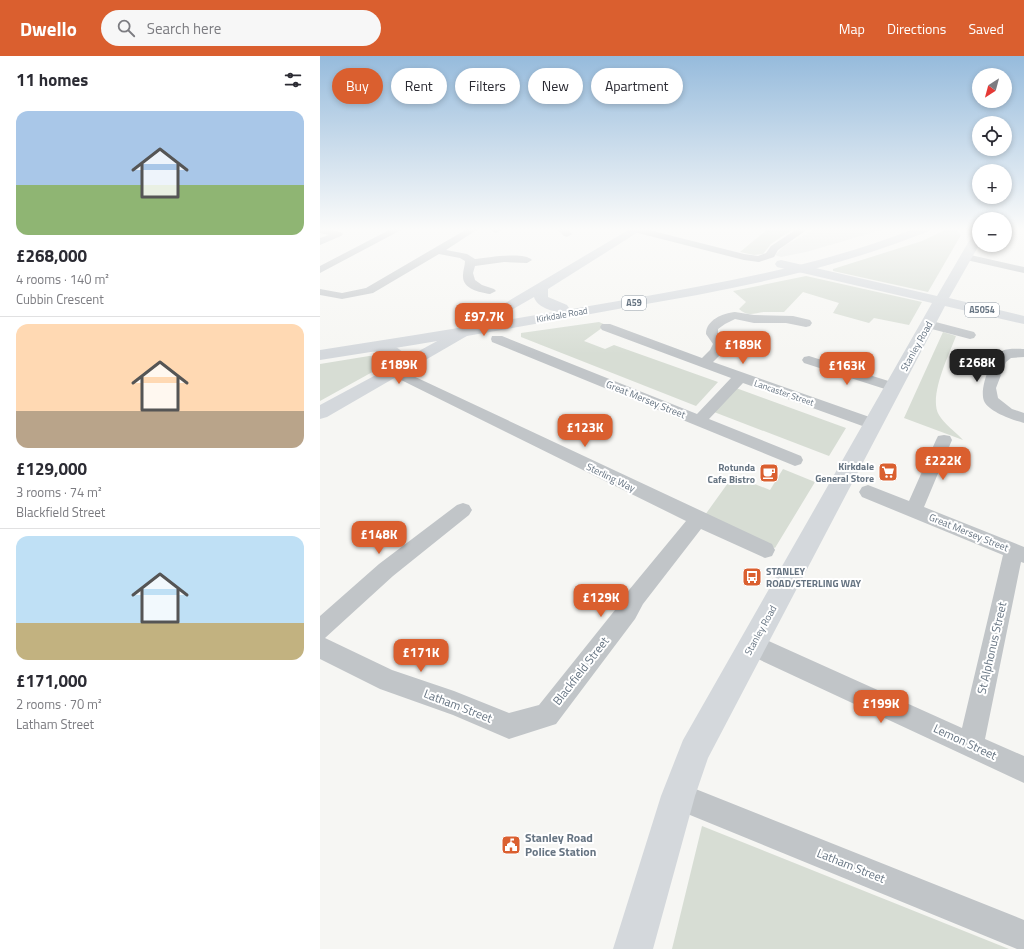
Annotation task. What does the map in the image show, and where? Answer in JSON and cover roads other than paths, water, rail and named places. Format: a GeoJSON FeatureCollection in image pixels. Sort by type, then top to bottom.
{"type":"FeatureCollection","features":[{"type":"Feature","properties":{"kind":"main road"},"geometry":{"type":"LineString","coordinates":[[320,413],[490,318],[569,271]]}},
{"type":"Feature","properties":{"kind":"main road","name":"Kirkdale Road"},"geometry":{"type":"LineString","coordinates":[[320,348],[490,318],[562,308],[654,291],[750,271]]}},
{"type":"Feature","properties":{"kind":"main road","name":"Kirkdale Road"},"geometry":{"type":"LineString","coordinates":[[320,355],[662,298],[790,271]]}},
{"type":"Feature","properties":{"kind":"main road","name":"A5054"},"geometry":{"type":"LineString","coordinates":[[815,271],[1024,320]]}},
{"type":"Feature","properties":{"kind":"main road","name":"Stanley Road"},"geometry":{"type":"LineString","coordinates":[[633,949],[678,796],[694,751],[957,271]]}},
{"type":"Feature","properties":{"kind":"main road"},"geometry":{"type":"LineString","coordinates":[[541,287],[541,299],[549,304],[562,308]]}},
{"type":"Feature","properties":{"kind":"main road"},"geometry":{"type":"LineString","coordinates":[[375,347],[390,350],[397,356],[398,363],[394,371]]}},
{"type":"Feature","properties":{"kind":"street"},"geometry":{"type":"LineString","coordinates":[[320,292],[336,296],[348,296],[369,291],[405,271]]}},
{"type":"Feature","properties":{"kind":"street"},"geometry":{"type":"LineString","coordinates":[[469,271],[469,280],[477,287],[490,291]]}},
{"type":"Feature","properties":{"kind":"street"},"geometry":{"type":"LineString","coordinates":[[466,292],[477,287]]}},
{"type":"Feature","properties":{"kind":"street"},"geometry":{"type":"LineString","coordinates":[[704,364],[718,351],[719,347],[718,341],[712,334],[712,329],[716,324],[726,318],[737,316],[754,319],[784,318],[806,323]]}},
{"type":"Feature","properties":{"kind":"street"},"geometry":{"type":"LineString","coordinates":[[928,324],[970,335]]}},
{"type":"Feature","properties":{"kind":"street","name":"Lancaster Street"},"geometry":{"type":"LineString","coordinates":[[606,327],[704,364],[873,424]]}},
{"type":"Feature","properties":{"kind":"street","name":"Great Mersey Street"},"geometry":{"type":"LineString","coordinates":[[497,339],[795,460]]}},
{"type":"Feature","properties":{"kind":"street"},"geometry":{"type":"LineString","coordinates":[[1024,353],[1007,354],[1000,360],[989,388],[991,400],[1007,412],[1024,418]]}},
{"type":"Feature","properties":{"kind":"street"},"geometry":{"type":"LineString","coordinates":[[809,360],[893,387]]}},
{"type":"Feature","properties":{"kind":"street","name":"Sterling Way"},"geometry":{"type":"LineString","coordinates":[[394,371],[765,550]]}},
{"type":"Feature","properties":{"kind":"street"},"geometry":{"type":"LineString","coordinates":[[699,421],[740,377]]}},
{"type":"Feature","properties":{"kind":"street"},"geometry":{"type":"LineString","coordinates":[[914,509],[944,440]]}},
{"type":"Feature","properties":{"kind":"street","name":"Great Mersey Street"},"geometry":{"type":"LineString","coordinates":[[868,492],[914,509],[1019,553]]}},
{"type":"Feature","properties":{"kind":"street"},"geometry":{"type":"LineString","coordinates":[[320,630],[386,570],[463,510]]}},
{"type":"Feature","properties":{"kind":"street","name":"Blackfield Street"},"geometry":{"type":"LineString","coordinates":[[509,726],[547,715],[636,597],[698,519]]}},
{"type":"Feature","properties":{"kind":"street","name":"St Alphonus Street"},"geometry":{"type":"LineString","coordinates":[[971,745],[1019,553]]}},
{"type":"Feature","properties":{"kind":"street","name":"Lemon Street"},"geometry":{"type":"LineString","coordinates":[[753,645],[1024,770]]}},
{"type":"Feature","properties":{"kind":"street","name":"Latham Street"},"geometry":{"type":"LineString","coordinates":[[320,647],[388,681],[454,703],[509,726]]}},
{"type":"Feature","properties":{"kind":"street","name":"Latham Street"},"geometry":{"type":"LineString","coordinates":[[678,796],[1024,936]]}},
{"type":"Feature","properties":{"kind":"place","name":"Kirkdale General Store"},"geometry":{"type":"Point","coordinates":[888,472]}},
{"type":"Feature","properties":{"kind":"place","name":"Rotunda Cafe Bistro"},"geometry":{"type":"Point","coordinates":[769,473]}},
{"type":"Feature","properties":{"kind":"place","name":"STANLEY ROAD/STERLING WAY"},"geometry":{"type":"Point","coordinates":[752,577]}},
{"type":"Feature","properties":{"kind":"place","name":"Stanley Road Police Station"},"geometry":{"type":"Point","coordinates":[511,845]}}]}
